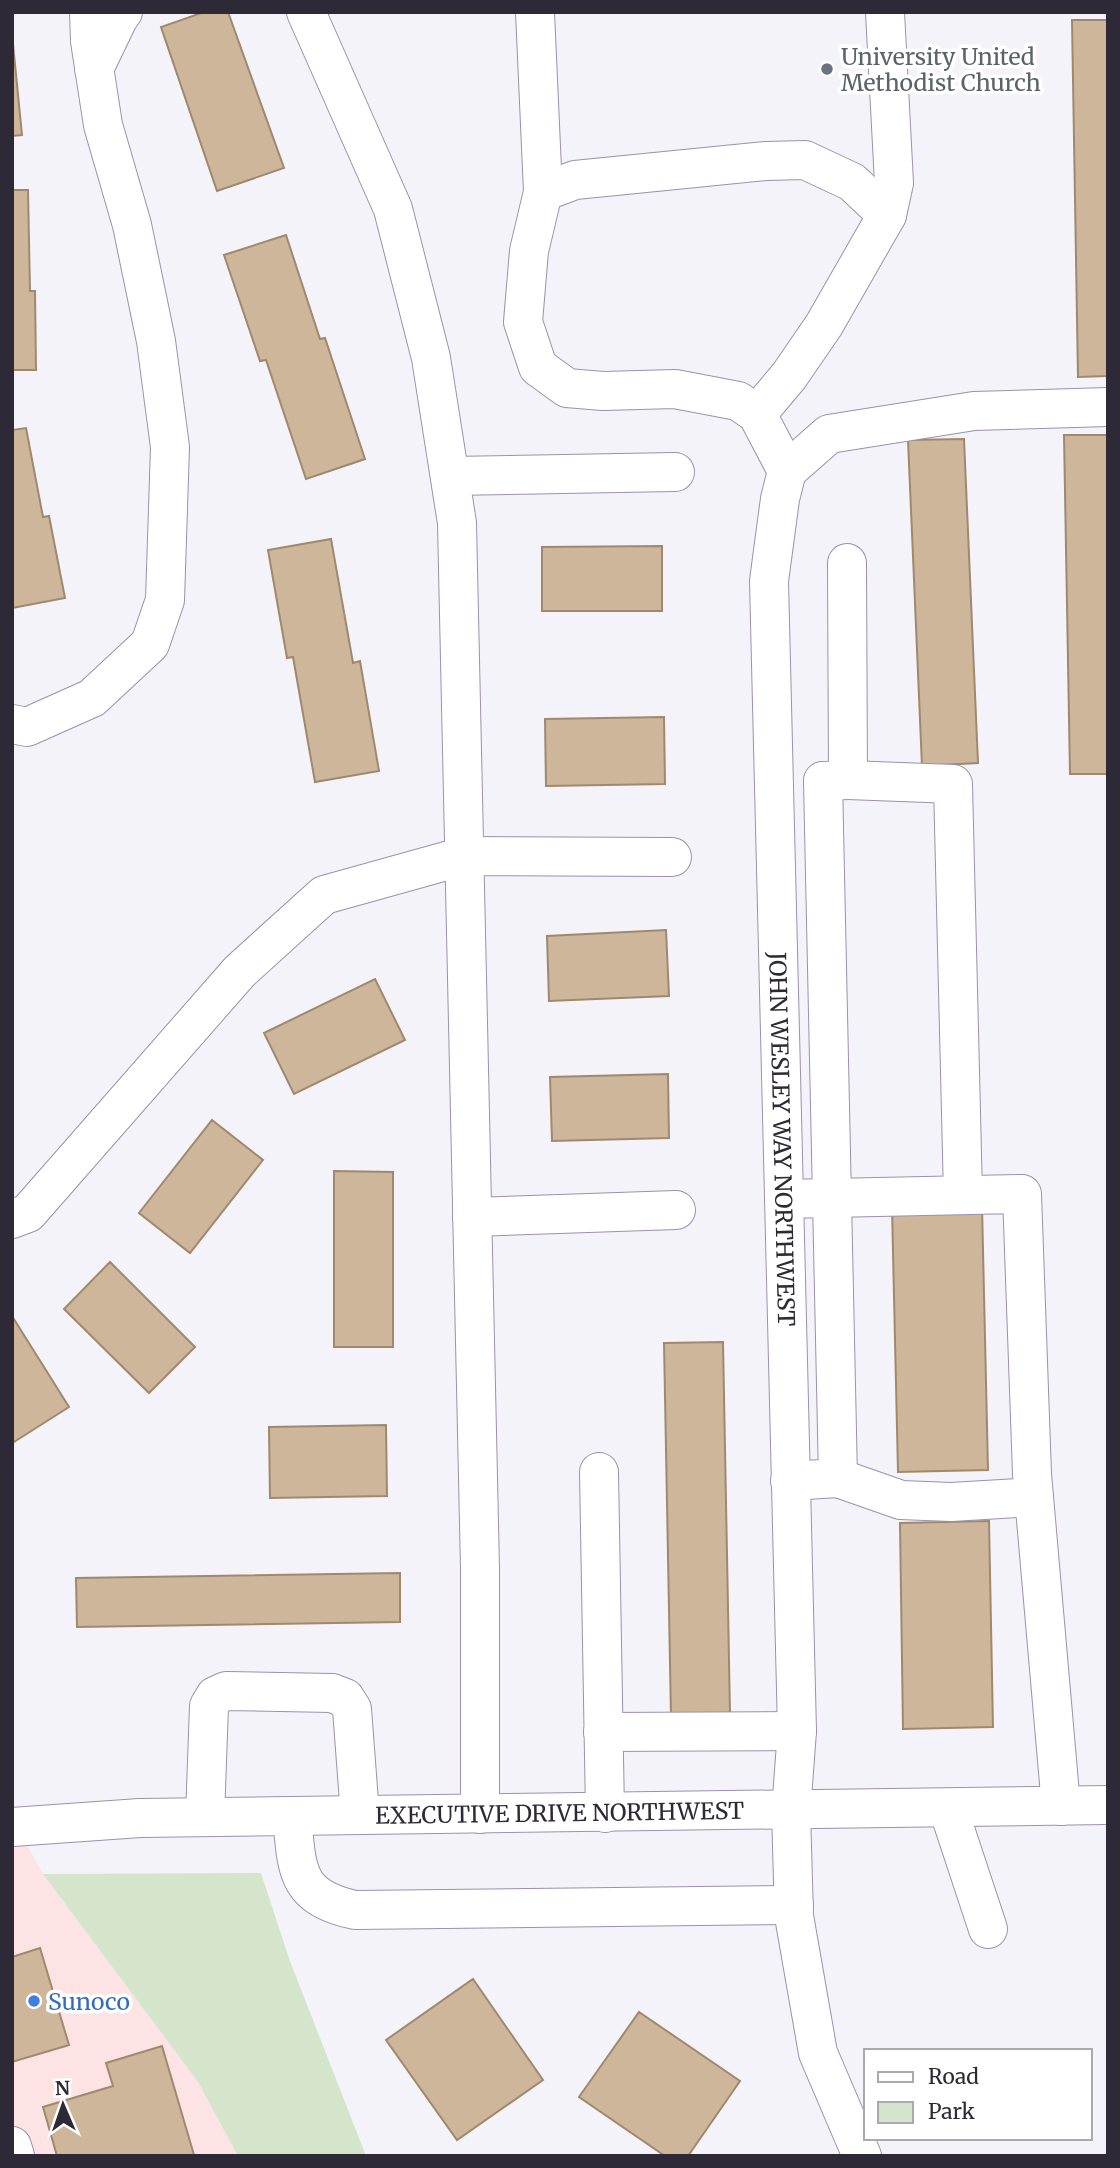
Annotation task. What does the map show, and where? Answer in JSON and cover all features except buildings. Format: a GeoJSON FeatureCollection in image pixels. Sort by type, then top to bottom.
{"type":"FeatureCollection","features":[{"type":"Feature","properties":{"kind":"street"},"geometry":{"type":"LineString","coordinates":[[12,724],[27,727],[92,698],[149,644],[165,600],[170,512],[170,447],[156,341],[132,225],[103,125],[90,41],[89,12]]}},
{"type":"Feature","properties":{"kind":"street"},"geometry":{"type":"LineString","coordinates":[[94,69],[123,12]]}},
{"type":"Feature","properties":{"kind":"street"},"geometry":{"type":"LineString","coordinates":[[306,12],[393,209],[431,358],[457,523],[480,1569],[480,1814]]}},
{"type":"Feature","properties":{"kind":"street"},"geometry":{"type":"LineString","coordinates":[[535,12],[543,192],[529,251],[523,322],[538,367],[567,388],[603,391],[676,390],[738,401],[757,414],[787,471],[829,434],[974,411],[1108,407]]}},
{"type":"Feature","properties":{"kind":"street"},"geometry":{"type":"LineString","coordinates":[[757,414],[789,376],[824,325],[887,215],[894,183],[885,12]]}},
{"type":"Feature","properties":{"kind":"street"},"geometry":{"type":"LineString","coordinates":[[543,192],[576,180],[766,161],[805,160],[852,182],[887,215]]}},
{"type":"Feature","properties":{"kind":"street","name":"JOHN WESLEY WAY NORTHWEST"},"geometry":{"type":"LineString","coordinates":[[787,471],[780,499],[769,581],[797,1731],[791,1811],[794,1905],[818,2053],[862,2156]]}},
{"type":"Feature","properties":{"kind":"street"},"geometry":{"type":"LineString","coordinates":[[451,476],[675,472]]}},
{"type":"Feature","properties":{"kind":"street"},"geometry":{"type":"LineString","coordinates":[[838,1478],[833,1197],[836,780],[847,563]]}},
{"type":"Feature","properties":{"kind":"street"},"geometry":{"type":"LineString","coordinates":[[775,781],[953,784],[963,1195]]}},
{"type":"Feature","properties":{"kind":"street"},"geometry":{"type":"LineString","coordinates":[[12,1219],[28,1213],[240,971],[324,895],[464,856],[672,857]]}},
{"type":"Feature","properties":{"kind":"street"},"geometry":{"type":"LineString","coordinates":[[784,1199],[1022,1194],[1034,1497],[1061,1805]]}},
{"type":"Feature","properties":{"kind":"street"},"geometry":{"type":"LineString","coordinates":[[472,1217],[676,1210]]}},
{"type":"Feature","properties":{"kind":"street"},"geometry":{"type":"LineString","coordinates":[[599,1472],[605,1813]]}},
{"type":"Feature","properties":{"kind":"street"},"geometry":{"type":"LineString","coordinates":[[790,1480],[838,1478],[901,1500],[951,1502],[1034,1497]]}},
{"type":"Feature","properties":{"kind":"street"},"geometry":{"type":"LineString","coordinates":[[205,1817],[209,1706],[215,1696],[226,1691],[332,1693],[345,1698],[352,1709],[360,1815]]}},
{"type":"Feature","properties":{"kind":"street"},"geometry":{"type":"LineString","coordinates":[[603,1732],[797,1731]]}},
{"type":"Feature","properties":{"kind":"street","name":"EXECUTIVE DRIVE NORTHWEST"},"geometry":{"type":"LineString","coordinates":[[12,1827],[140,1818],[1108,1805]]}},
{"type":"Feature","properties":{"kind":"street"},"geometry":{"type":"LineString","coordinates":[[948,1808],[988,1929]]}},
{"type":"Feature","properties":{"kind":"street"},"geometry":{"type":"LineString","coordinates":[[292,1816],[295,1852],[302,1878],[316,1895],[334,1905],[355,1910],[794,1905]]}},
{"type":"Feature","properties":{"kind":"street"},"geometry":{"type":"LineString","coordinates":[[12,2146],[15,2156]]}},
{"type":"Feature","properties":{"kind":"shaded area"},"geometry":{"type":"Polygon","coordinates":[[[12,1818],[43,1874],[198,2082],[238,2156],[12,2156],[12,1818]]]}},
{"type":"Feature","properties":{"kind":"green space"},"geometry":{"type":"Polygon","coordinates":[[[261,1873],[290,1961],[366,2156],[238,2156],[198,2082],[43,1874],[261,1873]]]}},
{"type":"Feature","properties":{"kind":"place","name":"University United Methodist Church"},"geometry":{"type":"Point","coordinates":[827,69]}},
{"type":"Feature","properties":{"kind":"place","name":"Sunoco"},"geometry":{"type":"Point","coordinates":[34,2001]}}]}
